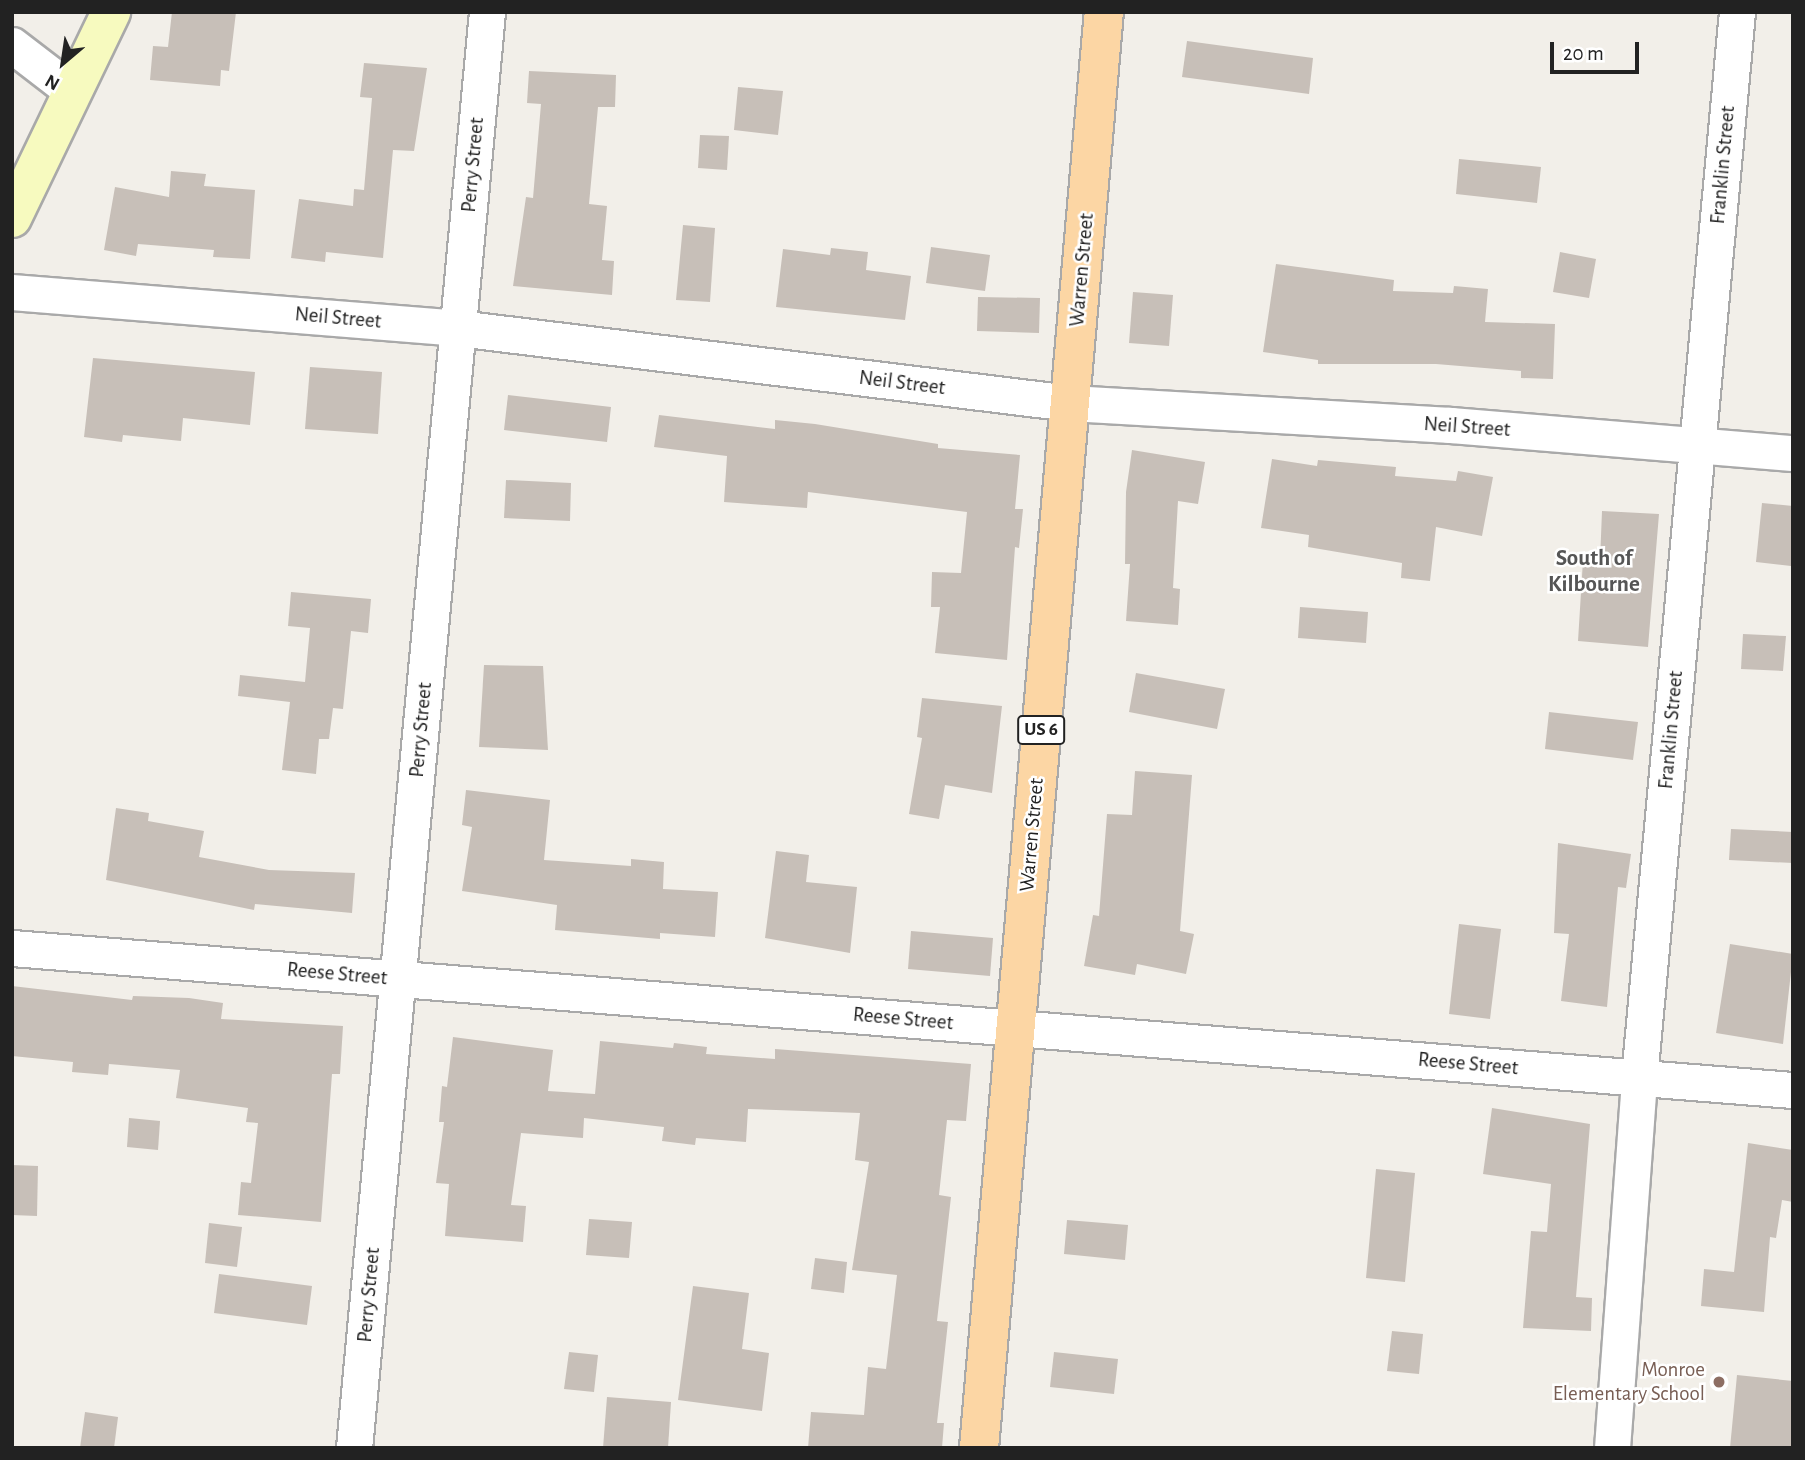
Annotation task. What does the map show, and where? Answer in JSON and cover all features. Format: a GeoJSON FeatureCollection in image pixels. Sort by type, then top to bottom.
{"type":"FeatureCollection","features":[{"type":"Feature","properties":{"kind":"main road","name":"Warren Street"},"geometry":{"type":"LineString","coordinates":[[979,1448],[1104,12]]}},
{"type":"Feature","properties":{"kind":"street"},"geometry":{"type":"LineString","coordinates":[[12,218],[111,12]]}},
{"type":"Feature","properties":{"kind":"street","name":"Perry Street"},"geometry":{"type":"LineString","coordinates":[[354,1448],[487,12]]}},
{"type":"Feature","properties":{"kind":"street","name":"Franklin Street"},"geometry":{"type":"LineString","coordinates":[[1612,1448],[1639,1077],[1737,12]]}},
{"type":"Feature","properties":{"kind":"street"},"geometry":{"type":"LineString","coordinates":[[12,45],[73,92]]}},
{"type":"Feature","properties":{"kind":"street","name":"Neil Street"},"geometry":{"type":"LineString","coordinates":[[12,292],[458,328],[1070,403],[1450,425],[1793,453]]}},
{"type":"Feature","properties":{"kind":"street","name":"Reese Street"},"geometry":{"type":"LineString","coordinates":[[12,948],[1793,1090]]}},
{"type":"Feature","properties":{"kind":"building"},"geometry":{"type":"Polygon","coordinates":[[[172,12],[236,12],[229,71],[221,70],[220,86],[150,80],[153,46],[168,47],[172,12]]]}},
{"type":"Feature","properties":{"kind":"building"},"geometry":{"type":"Polygon","coordinates":[[[1187,41],[1313,58],[1309,94],[1182,77],[1187,41]]]}},
{"type":"Feature","properties":{"kind":"building"},"geometry":{"type":"Polygon","coordinates":[[[364,63],[427,68],[414,151],[393,150],[383,258],[326,252],[325,262],[291,258],[299,199],[353,206],[354,189],[364,190],[372,98],[360,97],[364,63]]]}},
{"type":"Feature","properties":{"kind":"building"},"geometry":{"type":"Polygon","coordinates":[[[529,71],[616,75],[615,107],[598,107],[589,204],[607,206],[602,260],[614,261],[612,295],[513,286],[526,197],[533,198],[541,104],[527,103],[529,71]]]}},
{"type":"Feature","properties":{"kind":"building"},"geometry":{"type":"Polygon","coordinates":[[[738,87],[783,91],[778,135],[734,130],[738,87]]]}},
{"type":"Feature","properties":{"kind":"building"},"geometry":{"type":"Polygon","coordinates":[[[700,135],[729,136],[727,170],[698,168],[700,135]]]}},
{"type":"Feature","properties":{"kind":"building"},"geometry":{"type":"Polygon","coordinates":[[[1459,159],[1541,167],[1537,203],[1456,194],[1459,159]]]}},
{"type":"Feature","properties":{"kind":"building"},"geometry":{"type":"Polygon","coordinates":[[[171,171],[206,174],[204,186],[255,190],[250,259],[213,257],[214,250],[138,244],[136,256],[104,250],[115,187],[169,197],[171,171]]]}},
{"type":"Feature","properties":{"kind":"building"},"geometry":{"type":"Polygon","coordinates":[[[683,225],[715,228],[710,302],[676,300],[683,225]]]}},
{"type":"Feature","properties":{"kind":"building"},"geometry":{"type":"Polygon","coordinates":[[[931,247],[990,255],[985,291],[926,283],[931,247]]]}},
{"type":"Feature","properties":{"kind":"building"},"geometry":{"type":"Polygon","coordinates":[[[831,248],[868,252],[866,270],[911,276],[905,320],[776,307],[783,249],[830,255],[831,248]]]}},
{"type":"Feature","properties":{"kind":"building"},"geometry":{"type":"Polygon","coordinates":[[[1560,252],[1596,259],[1589,298],[1553,292],[1560,252]]]}},
{"type":"Feature","properties":{"kind":"building"},"geometry":{"type":"Polygon","coordinates":[[[1276,264],[1394,280],[1393,291],[1453,293],[1454,286],[1488,289],[1485,322],[1555,324],[1553,379],[1521,378],[1521,371],[1436,364],[1318,364],[1318,360],[1263,352],[1276,264]]]}},
{"type":"Feature","properties":{"kind":"building"},"geometry":{"type":"Polygon","coordinates":[[[1133,292],[1173,295],[1169,346],[1129,343],[1133,292]]]}},
{"type":"Feature","properties":{"kind":"building"},"geometry":{"type":"Polygon","coordinates":[[[978,297],[1040,298],[1039,333],[977,331],[978,297]]]}},
{"type":"Feature","properties":{"kind":"building"},"geometry":{"type":"Polygon","coordinates":[[[93,358],[255,372],[250,425],[183,418],[181,441],[123,435],[122,442],[84,437],[93,358]]]}},
{"type":"Feature","properties":{"kind":"building"},"geometry":{"type":"Polygon","coordinates":[[[310,367],[382,372],[378,434],[305,429],[310,367]]]}},
{"type":"Feature","properties":{"kind":"building"},"geometry":{"type":"Polygon","coordinates":[[[508,395],[611,407],[607,442],[504,430],[508,395]]]}},
{"type":"Feature","properties":{"kind":"building"},"geometry":{"type":"Polygon","coordinates":[[[659,415],[775,429],[775,420],[815,424],[938,444],[938,448],[1020,455],[1015,509],[1023,509],[1019,548],[1015,547],[1007,660],[935,653],[940,607],[931,607],[932,572],[961,573],[967,512],[808,492],[807,508],[724,502],[727,456],[654,447],[659,415]]]}},
{"type":"Feature","properties":{"kind":"building"},"geometry":{"type":"Polygon","coordinates":[[[1132,450],[1205,462],[1198,504],[1178,501],[1173,588],[1180,589],[1178,625],[1126,621],[1130,564],[1125,564],[1126,492],[1132,450]]]}},
{"type":"Feature","properties":{"kind":"building"},"geometry":{"type":"Polygon","coordinates":[[[1272,459],[1317,466],[1318,460],[1396,467],[1395,476],[1456,481],[1458,471],[1493,477],[1482,536],[1436,527],[1430,581],[1401,578],[1402,563],[1308,547],[1309,535],[1261,528],[1272,459]]]}},
{"type":"Feature","properties":{"kind":"building"},"geometry":{"type":"Polygon","coordinates":[[[506,480],[571,483],[570,521],[504,518],[506,480]]]}},
{"type":"Feature","properties":{"kind":"building"},"geometry":{"type":"Polygon","coordinates":[[[1762,503],[1793,506],[1791,566],[1756,562],[1762,503]]]}},
{"type":"Feature","properties":{"kind":"building"},"geometry":{"type":"Polygon","coordinates":[[[1602,511],[1659,514],[1648,647],[1578,641],[1583,560],[1600,561],[1602,511]]]}},
{"type":"Feature","properties":{"kind":"building"},"geometry":{"type":"Polygon","coordinates":[[[291,592],[371,599],[368,633],[351,631],[343,709],[333,708],[329,739],[319,739],[316,774],[282,770],[290,702],[238,696],[240,675],[305,682],[310,628],[288,626],[291,592]]]}},
{"type":"Feature","properties":{"kind":"building"},"geometry":{"type":"Polygon","coordinates":[[[1300,607],[1368,612],[1366,643],[1298,638],[1300,607]]]}},
{"type":"Feature","properties":{"kind":"building"},"geometry":{"type":"Polygon","coordinates":[[[1743,634],[1786,636],[1783,671],[1741,669],[1743,634]]]}},
{"type":"Feature","properties":{"kind":"building"},"geometry":{"type":"Polygon","coordinates":[[[484,665],[543,666],[548,750],[479,747],[484,665]]]}},
{"type":"Feature","properties":{"kind":"building"},"geometry":{"type":"Polygon","coordinates":[[[1136,673],[1225,689],[1217,729],[1129,712],[1136,673]]]}},
{"type":"Feature","properties":{"kind":"building"},"geometry":{"type":"Polygon","coordinates":[[[922,698],[1002,706],[992,793],[945,785],[939,819],[909,814],[922,738],[917,737],[922,698]]]}},
{"type":"Feature","properties":{"kind":"building"},"geometry":{"type":"Polygon","coordinates":[[[1549,712],[1638,722],[1633,760],[1545,749],[1549,712]]]}},
{"type":"Feature","properties":{"kind":"building"},"geometry":{"type":"Polygon","coordinates":[[[1135,771],[1192,775],[1180,931],[1194,934],[1186,974],[1137,964],[1135,975],[1084,966],[1093,915],[1099,916],[1107,814],[1132,815],[1135,771]]]}},
{"type":"Feature","properties":{"kind":"building"},"geometry":{"type":"Polygon","coordinates":[[[466,790],[550,800],[544,860],[631,866],[631,859],[664,862],[663,889],[718,892],[715,937],[660,933],[660,939],[555,930],[557,905],[462,891],[472,827],[462,825],[466,790]]]}},
{"type":"Feature","properties":{"kind":"building"},"geometry":{"type":"Polygon","coordinates":[[[116,808],[149,813],[148,821],[204,831],[199,857],[269,870],[355,873],[352,913],[255,904],[254,910],[106,880],[116,808]]]}},
{"type":"Feature","properties":{"kind":"building"},"geometry":{"type":"Polygon","coordinates":[[[1731,829],[1793,832],[1793,863],[1729,860],[1731,829]]]}},
{"type":"Feature","properties":{"kind":"building"},"geometry":{"type":"Polygon","coordinates":[[[1558,843],[1631,854],[1626,888],[1618,887],[1607,1007],[1561,1001],[1569,934],[1554,933],[1558,843]]]}},
{"type":"Feature","properties":{"kind":"building"},"geometry":{"type":"Polygon","coordinates":[[[776,851],[809,855],[806,882],[857,887],[850,953],[765,938],[776,851]]]}},
{"type":"Feature","properties":{"kind":"building"},"geometry":{"type":"Polygon","coordinates":[[[1459,924],[1501,929],[1490,1019],[1449,1014],[1459,924]]]}},
{"type":"Feature","properties":{"kind":"building"},"geometry":{"type":"Polygon","coordinates":[[[911,931],[993,938],[990,976],[908,969],[911,931]]]}},
{"type":"Feature","properties":{"kind":"building"},"geometry":{"type":"Polygon","coordinates":[[[1730,944],[1793,954],[1783,1044],[1716,1033],[1730,944]]]}},
{"type":"Feature","properties":{"kind":"building"},"geometry":{"type":"Polygon","coordinates":[[[12,986],[132,1000],[133,996],[189,998],[223,1003],[221,1019],[343,1026],[340,1074],[332,1074],[321,1222],[238,1215],[241,1182],[251,1183],[258,1123],[246,1122],[248,1108],[176,1098],[180,1070],[109,1064],[108,1075],[72,1072],[73,1062],[12,1056],[12,986]]]}},
{"type":"Feature","properties":{"kind":"building"},"geometry":{"type":"Polygon","coordinates":[[[453,1037],[553,1050],[548,1091],[595,1094],[600,1041],[673,1048],[674,1043],[707,1047],[706,1054],[775,1059],[775,1049],[971,1064],[966,1121],[947,1120],[939,1195],[951,1197],[937,1321],[948,1322],[937,1423],[944,1423],[942,1448],[808,1448],[811,1412],[864,1415],[868,1367],[886,1369],[897,1275],[852,1270],[869,1162],[855,1160],[860,1113],[748,1109],[746,1142],[696,1138],[695,1145],[662,1141],[664,1127],[584,1118],[583,1138],[521,1133],[511,1205],[526,1206],[523,1242],[445,1236],[449,1184],[436,1183],[444,1122],[439,1122],[442,1086],[447,1087],[453,1037]]]}},
{"type":"Feature","properties":{"kind":"building"},"geometry":{"type":"Polygon","coordinates":[[[1492,1108],[1590,1124],[1576,1297],[1592,1298],[1591,1331],[1523,1328],[1531,1231],[1547,1232],[1551,1184],[1483,1174],[1492,1108]]]}},
{"type":"Feature","properties":{"kind":"building"},"geometry":{"type":"Polygon","coordinates":[[[129,1118],[160,1121],[158,1150],[127,1147],[129,1118]]]}},
{"type":"Feature","properties":{"kind":"building"},"geometry":{"type":"Polygon","coordinates":[[[1748,1143],[1793,1150],[1793,1202],[1782,1200],[1776,1238],[1770,1237],[1764,1312],[1701,1306],[1704,1269],[1734,1272],[1748,1143]]]}},
{"type":"Feature","properties":{"kind":"building"},"geometry":{"type":"Polygon","coordinates":[[[12,1165],[38,1166],[37,1216],[12,1215],[12,1165]]]}},
{"type":"Feature","properties":{"kind":"building"},"geometry":{"type":"Polygon","coordinates":[[[1376,1169],[1415,1173],[1405,1282],[1366,1278],[1376,1169]]]}},
{"type":"Feature","properties":{"kind":"building"},"geometry":{"type":"Polygon","coordinates":[[[589,1219],[632,1222],[629,1258],[586,1255],[589,1219]]]}},
{"type":"Feature","properties":{"kind":"building"},"geometry":{"type":"Polygon","coordinates":[[[1067,1220],[1128,1225],[1125,1260],[1064,1254],[1067,1220]]]}},
{"type":"Feature","properties":{"kind":"building"},"geometry":{"type":"Polygon","coordinates":[[[209,1223],[242,1227],[237,1267],[205,1263],[209,1223]]]}},
{"type":"Feature","properties":{"kind":"building"},"geometry":{"type":"Polygon","coordinates":[[[815,1258],[847,1262],[844,1293],[811,1289],[815,1258]]]}},
{"type":"Feature","properties":{"kind":"building"},"geometry":{"type":"Polygon","coordinates":[[[219,1274],[312,1286],[307,1325],[214,1313],[219,1274]]]}},
{"type":"Feature","properties":{"kind":"building"},"geometry":{"type":"Polygon","coordinates":[[[693,1286],[749,1293],[742,1349],[769,1353],[762,1411],[678,1400],[693,1286]]]}},
{"type":"Feature","properties":{"kind":"building"},"geometry":{"type":"Polygon","coordinates":[[[1392,1331],[1423,1334],[1419,1374],[1387,1371],[1392,1331]]]}},
{"type":"Feature","properties":{"kind":"building"},"geometry":{"type":"Polygon","coordinates":[[[569,1352],[598,1355],[594,1392],[564,1389],[569,1352]]]}},
{"type":"Feature","properties":{"kind":"building"},"geometry":{"type":"Polygon","coordinates":[[[1054,1352],[1118,1359],[1114,1394],[1050,1387],[1054,1352]]]}},
{"type":"Feature","properties":{"kind":"building"},"geometry":{"type":"Polygon","coordinates":[[[1737,1375],[1793,1381],[1793,1448],[1730,1448],[1737,1375]]]}},
{"type":"Feature","properties":{"kind":"building"},"geometry":{"type":"Polygon","coordinates":[[[607,1397],[671,1402],[668,1448],[603,1448],[607,1397]]]}},
{"type":"Feature","properties":{"kind":"building"},"geometry":{"type":"Polygon","coordinates":[[[85,1412],[118,1417],[114,1448],[80,1448],[85,1412]]]}},
{"type":"Feature","properties":{"kind":"place","name":"Monroe Elementary School"},"geometry":{"type":"Point","coordinates":[1719,1382]}},
{"type":"Feature","properties":{"kind":"district","name":"South of Kilbourne"},"geometry":{"type":"Point","coordinates":[1594,572]}}]}
